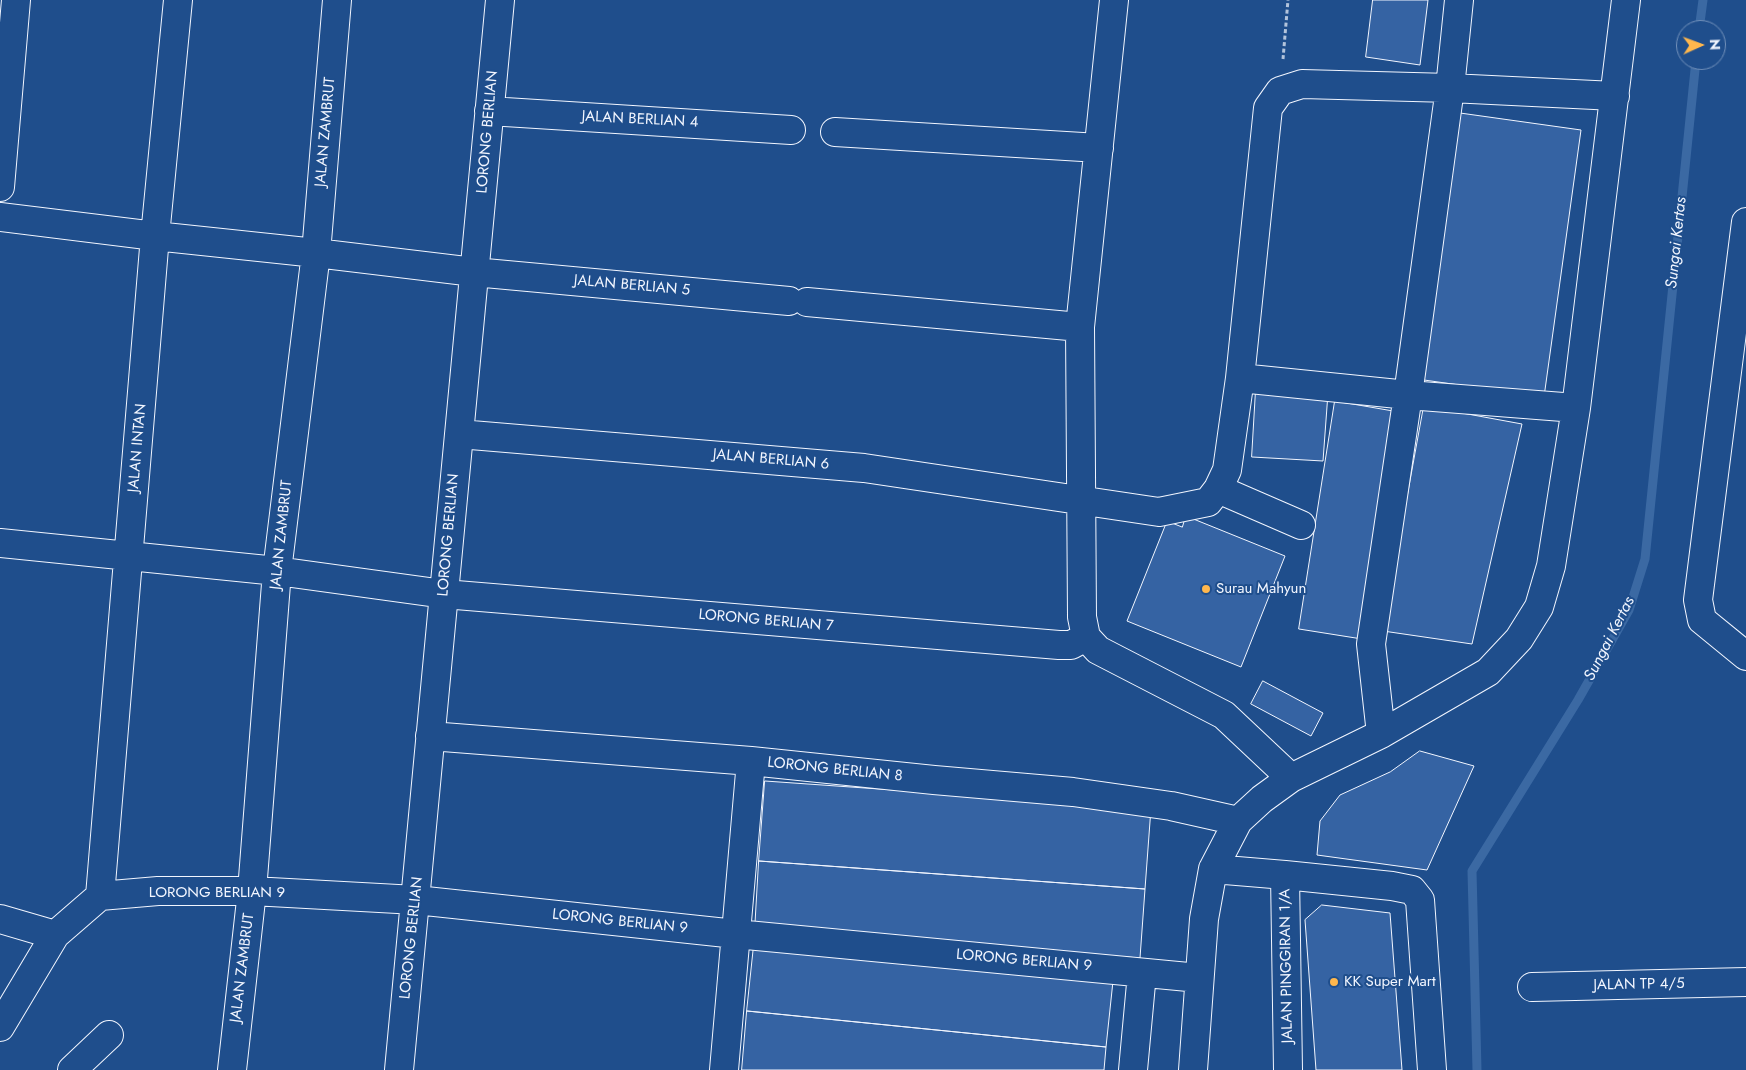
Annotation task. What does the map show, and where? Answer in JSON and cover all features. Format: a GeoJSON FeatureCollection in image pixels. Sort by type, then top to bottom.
{"type":"FeatureCollection","features":[{"type":"Feature","properties":{"kind":"street"},"geometry":{"type":"LineString","coordinates":[[0,187],[16,0]]}},
{"type":"Feature","properties":{"kind":"street","name":"JALAN INTAN"},"geometry":{"type":"LineString","coordinates":[[100,896],[155,236],[178,0]]}},
{"type":"Feature","properties":{"kind":"street","name":"JALAN ZAMBRUT"},"geometry":{"type":"LineString","coordinates":[[232,1070],[252,891],[277,571],[316,253],[337,0]]}},
{"type":"Feature","properties":{"kind":"street","name":"LORONG BERLIAN"},"geometry":{"type":"LineString","coordinates":[[399,1070],[500,0]]}},
{"type":"Feature","properties":{"kind":"street"},"geometry":{"type":"LineString","coordinates":[[1114,0],[1080,327],[1082,617],[1086,637],[1098,650],[1224,715],[1291,778]]}},
{"type":"Feature","properties":{"kind":"street"},"geometry":{"type":"LineString","coordinates":[[1381,734],[1371,644],[1408,395],[1450,88],[1460,0]]}},
{"type":"Feature","properties":{"kind":"street"},"geometry":{"type":"LineString","coordinates":[[1193,1070],[1204,919],[1213,868],[1238,821],[1262,798],[1291,778],[1381,734],[1488,672],[1519,639],[1539,607],[1551,566],[1576,408],[1626,0]]}},
{"type":"Feature","properties":{"kind":"street"},"geometry":{"type":"LineString","coordinates":[[1301,525],[1218,489],[1227,470],[1240,378],[1268,108],[1280,91],[1302,84],[1450,88],[1615,96]]}},
{"type":"Feature","properties":{"kind":"street","name":"JALAN BERLIAN 4"},"geometry":{"type":"LineString","coordinates":[[490,111],[791,130]]}},
{"type":"Feature","properties":{"kind":"street"},"geometry":{"type":"LineString","coordinates":[[835,132],[1099,148]]}},
{"type":"Feature","properties":{"kind":"street","name":"JALAN BERLIAN 5"},"geometry":{"type":"LineString","coordinates":[[0,217],[474,272],[1080,327]]}},
{"type":"Feature","properties":{"kind":"street"},"geometry":{"type":"LineString","coordinates":[[1746,222],[1698,600],[1702,620],[1746,656]]}},
{"type":"Feature","properties":{"kind":"street"},"geometry":{"type":"LineString","coordinates":[[1240,378],[1408,395],[1576,408]]}},
{"type":"Feature","properties":{"kind":"street","name":"JALAN BERLIAN 6"},"geometry":{"type":"LineString","coordinates":[[459,434],[864,468],[1159,512],[1208,502],[1218,489]]}},
{"type":"Feature","properties":{"kind":"street","name":"LORONG BERLIAN 7"},"geometry":{"type":"LineString","coordinates":[[0,543],[277,571],[444,594],[1059,645],[1071,645],[1086,637]]}},
{"type":"Feature","properties":{"kind":"street","name":"LORONG BERLIAN 8"},"geometry":{"type":"LineString","coordinates":[[430,736],[751,761],[1073,792],[1171,806],[1238,821]]}},
{"type":"Feature","properties":{"kind":"street"},"geometry":{"type":"LineString","coordinates":[[724,1070],[751,761]]}},
{"type":"Feature","properties":{"kind":"street","name":"JALAN PINGGIRAN 1/A"},"geometry":{"type":"LineString","coordinates":[[1213,868],[1286,875],[1288,1070]]}},
{"type":"Feature","properties":{"kind":"street"},"geometry":{"type":"LineString","coordinates":[[1286,875],[1392,886],[1412,890],[1420,900],[1432,1070]]}},
{"type":"Feature","properties":{"kind":"street","name":"LORONG BERLIAN 9"},"geometry":{"type":"LineString","coordinates":[[100,896],[158,891],[252,891],[416,900],[736,934],[1199,978]]}},
{"type":"Feature","properties":{"kind":"street"},"geometry":{"type":"LineString","coordinates":[[0,1027],[55,935],[100,896]]}},
{"type":"Feature","properties":{"kind":"street"},"geometry":{"type":"LineString","coordinates":[[0,919],[55,935]]}},
{"type":"Feature","properties":{"kind":"street"},"geometry":{"type":"LineString","coordinates":[[1133,1070],[1142,973]]}},
{"type":"Feature","properties":{"kind":"street","name":"JALAN TP 4/5"},"geometry":{"type":"LineString","coordinates":[[1532,987],[1746,982]]}},
{"type":"Feature","properties":{"kind":"street"},"geometry":{"type":"LineString","coordinates":[[72,1070],[109,1035]]}},
{"type":"Feature","properties":{"kind":"path"},"geometry":{"type":"LineString","coordinates":[[1280,91],[1288,0]]}},
{"type":"Feature","properties":{"kind":"building"},"geometry":{"type":"Polygon","coordinates":[[[1373,0],[1428,0],[1420,65],[1366,57],[1373,0]]]}},
{"type":"Feature","properties":{"kind":"building"},"geometry":{"type":"Polygon","coordinates":[[[1460,113],[1581,130],[1544,397],[1424,380],[1460,113]]]}},
{"type":"Feature","properties":{"kind":"building"},"geometry":{"type":"Polygon","coordinates":[[[1256,389],[1328,393],[1323,461],[1252,457],[1256,389]]]}},
{"type":"Feature","properties":{"kind":"building"},"geometry":{"type":"Polygon","coordinates":[[[1335,401],[1399,412],[1362,639],[1299,629],[1335,401]]]}},
{"type":"Feature","properties":{"kind":"building"},"geometry":{"type":"Polygon","coordinates":[[[1424,406],[1522,424],[1472,644],[1383,631],[1424,406]]]}},
{"type":"Feature","properties":{"kind":"building","name":"Surau Mahyun"},"geometry":{"type":"Polygon","coordinates":[[[1186,516],[1285,556],[1241,667],[1127,621],[1167,521],[1182,527],[1186,516]]]}},
{"type":"Feature","properties":{"kind":"building"},"geometry":{"type":"Polygon","coordinates":[[[1263,681],[1323,713],[1311,736],[1251,704],[1263,681]]]}},
{"type":"Feature","properties":{"kind":"building"},"geometry":{"type":"Polygon","coordinates":[[[1420,751],[1474,766],[1427,870],[1317,855],[1320,821],[1340,795],[1390,772],[1420,751]]]}},
{"type":"Feature","properties":{"kind":"building"},"geometry":{"type":"Polygon","coordinates":[[[765,781],[1151,808],[1145,889],[759,861],[765,781]]]}},
{"type":"Feature","properties":{"kind":"building"},"geometry":{"type":"Polygon","coordinates":[[[759,861],[1145,889],[1140,958],[755,930],[759,861]]]}},
{"type":"Feature","properties":{"kind":"building"},"geometry":{"type":"Polygon","coordinates":[[[1322,905],[1390,913],[1402,1070],[1316,1070],[1305,920],[1322,905]]]}},
{"type":"Feature","properties":{"kind":"building"},"geometry":{"type":"Polygon","coordinates":[[[754,945],[1113,981],[1106,1047],[747,1011],[754,945]]]}},
{"type":"Feature","properties":{"kind":"building"},"geometry":{"type":"Polygon","coordinates":[[[747,1011],[1106,1047],[1104,1070],[742,1070],[747,1011]]]}},
{"type":"Feature","properties":{"kind":"waterway","name":"Sungai Kertas"},"geometry":{"type":"LineString","coordinates":[[1700,20],[1703,0]]}},
{"type":"Feature","properties":{"kind":"waterway","name":"Sungai Kertas"},"geometry":{"type":"LineString","coordinates":[[1477,1070],[1472,871],[1578,700],[1629,610],[1645,559],[1695,70]]}},
{"type":"Feature","properties":{"kind":"place","name":"Surau Mahyun"},"geometry":{"type":"Point","coordinates":[1206,589]}},
{"type":"Feature","properties":{"kind":"place","name":"KK Super Mart"},"geometry":{"type":"Point","coordinates":[1334,982]}}]}
